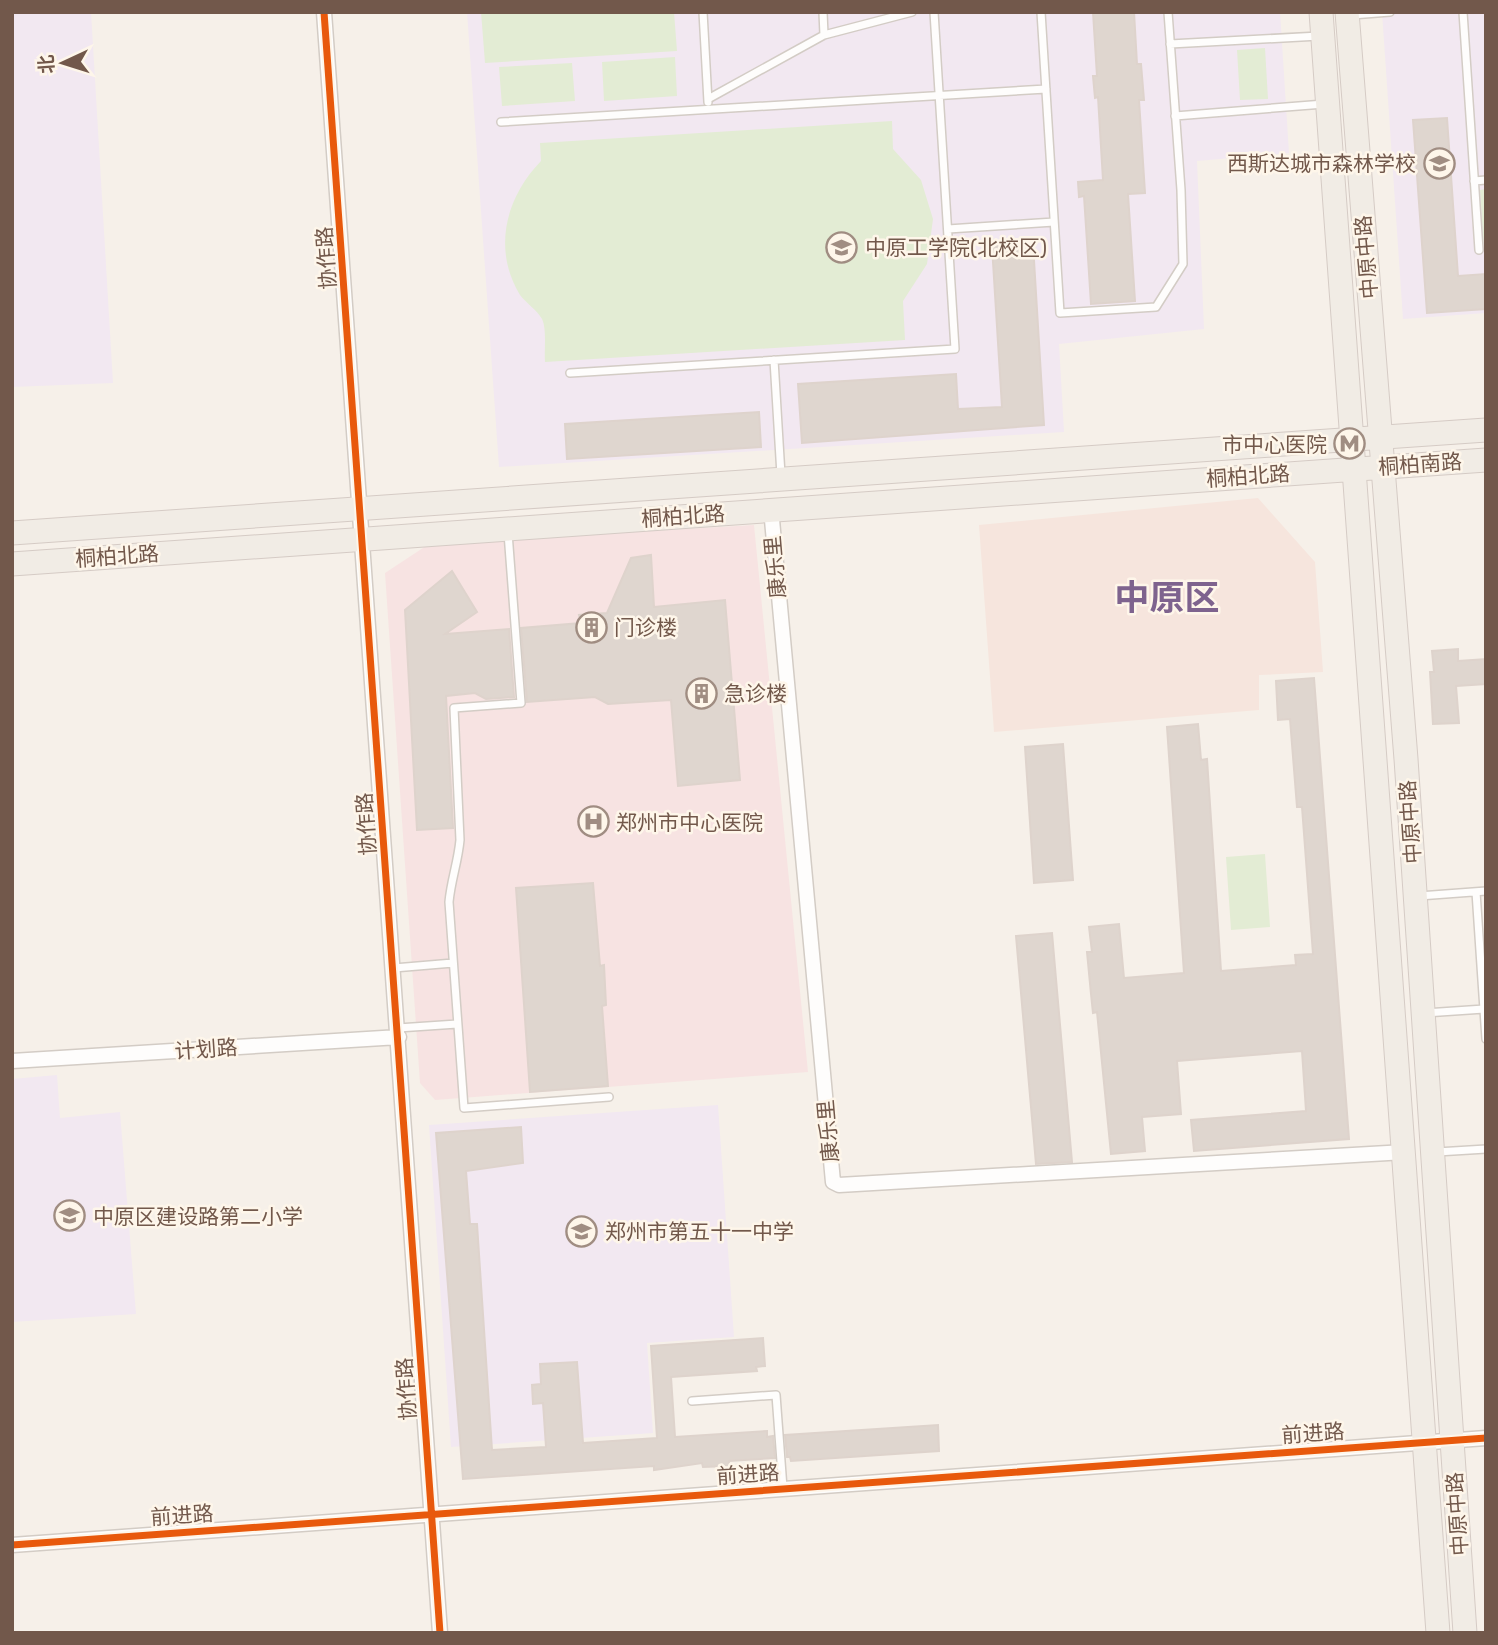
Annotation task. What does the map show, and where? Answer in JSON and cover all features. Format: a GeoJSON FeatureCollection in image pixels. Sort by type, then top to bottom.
{"type":"FeatureCollection","features":[{"type":"Feature","properties":{"kind":"main road","name":"中原中路"},"geometry":{"type":"LineString","coordinates":[[1321,12],[1438,1633]]}},
{"type":"Feature","properties":{"kind":"main road","name":"中原中路"},"geometry":{"type":"LineString","coordinates":[[1347,14],[1415,896],[1465,1633]]}},
{"type":"Feature","properties":{"kind":"main road","name":"桐柏南路"},"geometry":{"type":"LineString","coordinates":[[1351,438],[1486,430]]}},
{"type":"Feature","properties":{"kind":"main road","name":"桐柏北路"},"geometry":{"type":"LineString","coordinates":[[12,534],[1351,438]]}},
{"type":"Feature","properties":{"kind":"main road","name":"桐柏南路"},"geometry":{"type":"LineString","coordinates":[[1353,469],[1486,460]]}},
{"type":"Feature","properties":{"kind":"main road","name":"桐柏北路"},"geometry":{"type":"LineString","coordinates":[[12,564],[1353,469]]}},
{"type":"Feature","properties":{"kind":"street","name":"协作路"},"geometry":{"type":"LineString","coordinates":[[324,12],[362,508],[440,1633]]}},
{"type":"Feature","properties":{"kind":"street","name":"康乐里"},"geometry":{"type":"LineString","coordinates":[[771,509],[833,1182],[839,1185],[1405,1152]]}},
{"type":"Feature","properties":{"kind":"street","name":"计划路"},"geometry":{"type":"LineString","coordinates":[[12,1061],[398,1032]]}},
{"type":"Feature","properties":{"kind":"street","name":"前进路"},"geometry":{"type":"LineString","coordinates":[[12,1545],[1486,1438]]}},
{"type":"Feature","properties":{"kind":"lane"},"geometry":{"type":"LineString","coordinates":[[703,12],[709,110]]}},
{"type":"Feature","properties":{"kind":"lane"},"geometry":{"type":"LineString","coordinates":[[823,12],[824,35]]}},
{"type":"Feature","properties":{"kind":"lane"},"geometry":{"type":"LineString","coordinates":[[708,99],[824,35],[912,12]]}},
{"type":"Feature","properties":{"kind":"lane"},"geometry":{"type":"LineString","coordinates":[[570,373],[955,349],[934,12]]}},
{"type":"Feature","properties":{"kind":"lane"},"geometry":{"type":"LineString","coordinates":[[1041,12],[1060,313],[1156,307],[1183,264],[1168,12]]}},
{"type":"Feature","properties":{"kind":"lane"},"geometry":{"type":"LineString","coordinates":[[1347,14],[1390,12]]}},
{"type":"Feature","properties":{"kind":"lane"},"geometry":{"type":"LineString","coordinates":[[1463,12],[1479,250]]}},
{"type":"Feature","properties":{"kind":"lane"},"geometry":{"type":"LineString","coordinates":[[1170,44],[1322,36]]}},
{"type":"Feature","properties":{"kind":"lane"},"geometry":{"type":"LineString","coordinates":[[501,122],[1046,89]]}},
{"type":"Feature","properties":{"kind":"lane"},"geometry":{"type":"LineString","coordinates":[[1175,116],[1327,104]]}},
{"type":"Feature","properties":{"kind":"lane"},"geometry":{"type":"LineString","coordinates":[[1474,180],[1486,180]]}},
{"type":"Feature","properties":{"kind":"lane"},"geometry":{"type":"LineString","coordinates":[[947,229],[1054,222]]}},
{"type":"Feature","properties":{"kind":"lane"},"geometry":{"type":"LineString","coordinates":[[774,360],[781,478]]}},
{"type":"Feature","properties":{"kind":"lane"},"geometry":{"type":"LineString","coordinates":[[508,528],[521,703],[454,708],[460,840],[459,859],[452,873],[449,902],[464,1108],[609,1097]]}},
{"type":"Feature","properties":{"kind":"lane"},"geometry":{"type":"LineString","coordinates":[[1415,896],[1486,891]]}},
{"type":"Feature","properties":{"kind":"lane"},"geometry":{"type":"LineString","coordinates":[[1476,892],[1486,1039]]}},
{"type":"Feature","properties":{"kind":"lane"},"geometry":{"type":"LineString","coordinates":[[394,968],[453,963]]}},
{"type":"Feature","properties":{"kind":"lane"},"geometry":{"type":"LineString","coordinates":[[1423,1014],[1484,1009]]}},
{"type":"Feature","properties":{"kind":"lane"},"geometry":{"type":"LineString","coordinates":[[398,1032],[457,1024]]}},
{"type":"Feature","properties":{"kind":"lane"},"geometry":{"type":"LineString","coordinates":[[1433,1152],[1486,1149]]}},
{"type":"Feature","properties":{"kind":"lane"},"geometry":{"type":"LineString","coordinates":[[692,1401],[776,1395],[783,1489]]}},
{"type":"Feature","properties":{"kind":"shaded area"},"geometry":{"type":"Polygon","coordinates":[[[12,12],[91,12],[113,383],[12,387],[12,12]]]}},
{"type":"Feature","properties":{"kind":"shaded area","name":"中原工学院(北校区)"},"geometry":{"type":"Polygon","coordinates":[[[467,12],[1280,12],[1289,153],[1197,161],[1204,329],[1059,344],[1064,432],[499,467],[467,12]]]}},
{"type":"Feature","properties":{"kind":"shaded area","name":"西斯达城市森林学校"},"geometry":{"type":"Polygon","coordinates":[[[1382,12],[1486,12],[1486,313],[1403,319],[1382,12]]]}},
{"type":"Feature","properties":{"kind":"shaded area"},"geometry":{"type":"Polygon","coordinates":[[[1258,498],[1315,562],[1323,672],[1259,675],[1259,710],[994,732],[979,525],[1258,498]]]}},
{"type":"Feature","properties":{"kind":"shaded area","name":"郑州市中心医院"},"geometry":{"type":"Polygon","coordinates":[[[754,525],[808,1072],[435,1100],[420,1083],[385,573],[429,544],[754,525]]]}},
{"type":"Feature","properties":{"kind":"shaded area","name":"中原区建设路第二小学"},"geometry":{"type":"Polygon","coordinates":[[[57,1075],[60,1118],[120,1112],[136,1314],[12,1322],[12,1079],[57,1075]]]}},
{"type":"Feature","properties":{"kind":"shaded area","name":"郑州市第五十一中学"},"geometry":{"type":"Polygon","coordinates":[[[718,1105],[734,1337],[647,1343],[653,1433],[451,1447],[429,1125],[718,1105]]]}},
{"type":"Feature","properties":{"kind":"green space"},"geometry":{"type":"Polygon","coordinates":[[[481,12],[674,12],[677,51],[485,63],[481,12]]]}},
{"type":"Feature","properties":{"kind":"green space"},"geometry":{"type":"Polygon","coordinates":[[[1265,48],[1268,99],[1240,100],[1237,50],[1265,48]]]}},
{"type":"Feature","properties":{"kind":"green space"},"geometry":{"type":"Polygon","coordinates":[[[675,57],[677,96],[604,101],[602,62],[675,57]]]}},
{"type":"Feature","properties":{"kind":"green space"},"geometry":{"type":"Polygon","coordinates":[[[572,63],[575,101],[502,106],[499,67],[572,63]]]}},
{"type":"Feature","properties":{"kind":"green space"},"geometry":{"type":"Polygon","coordinates":[[[892,121],[893,149],[921,180],[933,219],[927,264],[903,301],[905,340],[545,362],[544,323],[520,295],[511,278],[505,242],[507,224],[519,191],[541,161],[540,143],[892,121]]]}},
{"type":"Feature","properties":{"kind":"green space"},"geometry":{"type":"Polygon","coordinates":[[[1486,189],[1486,249],[1484,249],[1480,190],[1486,189]]]}},
{"type":"Feature","properties":{"kind":"green space"},"geometry":{"type":"Polygon","coordinates":[[[1265,854],[1270,927],[1231,930],[1226,857],[1265,854]]]}},
{"type":"Feature","properties":{"kind":"building"},"geometry":{"type":"Polygon","coordinates":[[[1093,12],[1134,12],[1137,64],[1141,64],[1144,100],[1139,100],[1145,193],[1128,194],[1135,301],[1091,304],[1084,196],[1079,197],[1078,182],[1103,180],[1098,97],[1095,98],[1093,76],[1097,76],[1093,12]]]}},
{"type":"Feature","properties":{"kind":"building"},"geometry":{"type":"Polygon","coordinates":[[[1447,118],[1458,276],[1486,274],[1486,309],[1427,313],[1413,120],[1447,118]]]}},
{"type":"Feature","properties":{"kind":"building"},"geometry":{"type":"Polygon","coordinates":[[[1033,244],[1044,425],[802,443],[798,384],[956,374],[958,409],[1002,407],[992,246],[1033,244]]]}},
{"type":"Feature","properties":{"kind":"building"},"geometry":{"type":"Polygon","coordinates":[[[759,412],[761,447],[567,459],[565,424],[759,412]]]}},
{"type":"Feature","properties":{"kind":"building"},"geometry":{"type":"Polygon","coordinates":[[[651,555],[654,607],[725,600],[740,780],[678,786],[671,700],[608,704],[595,697],[527,702],[521,628],[581,623],[579,615],[607,613],[631,558],[651,555]]]}},
{"type":"Feature","properties":{"kind":"building"},"geometry":{"type":"Polygon","coordinates":[[[452,571],[477,612],[445,634],[509,629],[514,697],[486,699],[475,693],[446,696],[453,828],[417,830],[405,610],[452,571]]]}},
{"type":"Feature","properties":{"kind":"building"},"geometry":{"type":"Polygon","coordinates":[[[1458,649],[1458,661],[1486,659],[1486,684],[1456,686],[1459,723],[1433,724],[1430,672],[1434,672],[1432,651],[1458,649]]]}},
{"type":"Feature","properties":{"kind":"building"},"geometry":{"type":"Polygon","coordinates":[[[1314,678],[1349,1139],[1194,1151],[1191,1120],[1306,1111],[1302,1051],[1177,1061],[1181,1114],[1142,1117],[1145,1151],[1111,1154],[1097,1012],[1093,1013],[1091,994],[1087,952],[1092,952],[1089,927],[1119,924],[1124,978],[1184,973],[1167,727],[1198,724],[1201,760],[1207,759],[1221,971],[1296,965],[1295,955],[1313,954],[1302,807],[1297,807],[1290,719],[1278,720],[1276,681],[1314,678]]]}},
{"type":"Feature","properties":{"kind":"building"},"geometry":{"type":"Polygon","coordinates":[[[1063,744],[1073,880],[1034,883],[1025,747],[1063,744]]]}},
{"type":"Feature","properties":{"kind":"building"},"geometry":{"type":"Polygon","coordinates":[[[593,883],[600,966],[604,965],[606,1005],[602,1006],[608,1086],[530,1092],[516,888],[593,883]]]}},
{"type":"Feature","properties":{"kind":"building"},"geometry":{"type":"Polygon","coordinates":[[[1052,933],[1072,1162],[1036,1164],[1016,936],[1052,933]]]}},
{"type":"Feature","properties":{"kind":"building"},"geometry":{"type":"Polygon","coordinates":[[[521,1127],[523,1163],[466,1171],[470,1224],[477,1224],[492,1450],[546,1447],[543,1403],[533,1404],[532,1385],[541,1384],[540,1364],[577,1362],[583,1443],[657,1438],[651,1346],[763,1338],[765,1366],[756,1367],[757,1371],[671,1377],[675,1437],[767,1431],[767,1437],[773,1436],[775,1458],[729,1461],[729,1466],[703,1467],[702,1463],[654,1470],[654,1466],[463,1479],[436,1133],[521,1127]]]}},
{"type":"Feature","properties":{"kind":"building"},"geometry":{"type":"Polygon","coordinates":[[[938,1425],[939,1451],[791,1461],[790,1457],[787,1457],[785,1435],[938,1425]]]}},
{"type":"Feature","properties":{"kind":"cycle path"},"geometry":{"type":"LineString","coordinates":[[324,12],[440,1633]]}},
{"type":"Feature","properties":{"kind":"cycle path"},"geometry":{"type":"LineString","coordinates":[[12,1545],[1486,1438]]}},
{"type":"Feature","properties":{"kind":"place","name":"西斯达城市森林学校"},"geometry":{"type":"Point","coordinates":[1439,163]}},
{"type":"Feature","properties":{"kind":"place","name":"中原工学院(北校区)"},"geometry":{"type":"Point","coordinates":[842,247]}},
{"type":"Feature","properties":{"kind":"place","name":"市中心医院"},"geometry":{"type":"Point","coordinates":[1350,444]}},
{"type":"Feature","properties":{"kind":"place","name":"门诊楼"},"geometry":{"type":"Point","coordinates":[591,627]}},
{"type":"Feature","properties":{"kind":"place","name":"急诊楼"},"geometry":{"type":"Point","coordinates":[701,693]}},
{"type":"Feature","properties":{"kind":"place","name":"郑州市中心医院"},"geometry":{"type":"Point","coordinates":[593,822]}},
{"type":"Feature","properties":{"kind":"place","name":"中原区建设路第二小学"},"geometry":{"type":"Point","coordinates":[70,1216]}},
{"type":"Feature","properties":{"kind":"place","name":"郑州市第五十一中学"},"geometry":{"type":"Point","coordinates":[582,1231]}},
{"type":"Feature","properties":{"kind":"district","name":"中原区"},"geometry":{"type":"Point","coordinates":[1167,598]}}]}
